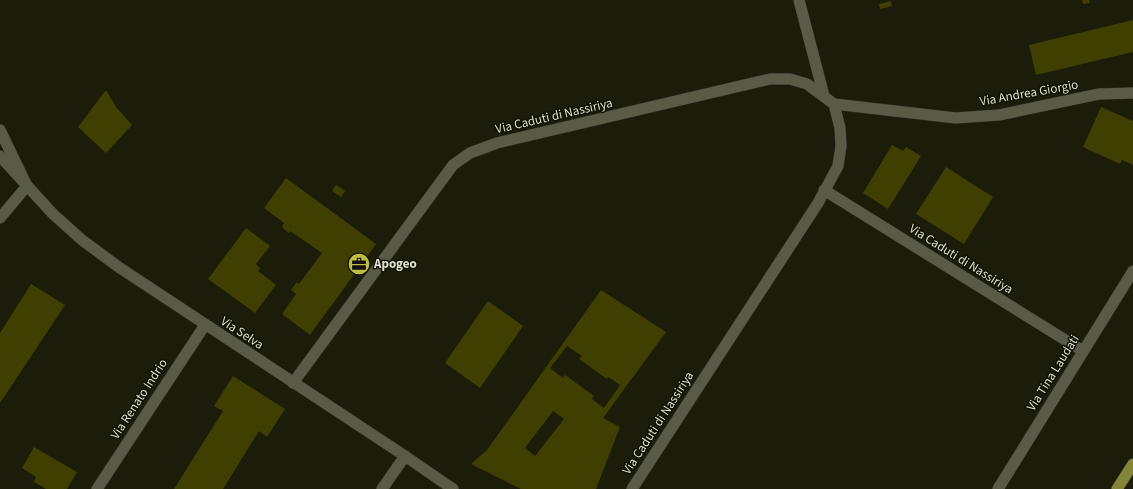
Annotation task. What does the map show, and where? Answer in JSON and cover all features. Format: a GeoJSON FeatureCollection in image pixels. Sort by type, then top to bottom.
{"type":"FeatureCollection","features":[{"type":"Feature","properties":{"kind":"main road"},"geometry":{"type":"LineString","coordinates":[[1117,489],[1133,464]]}},
{"type":"Feature","properties":{"kind":"street"},"geometry":{"type":"LineString","coordinates":[[799,0],[824,96]]}},
{"type":"Feature","properties":{"kind":"street","name":"Via Caduti di Nassiriya"},"geometry":{"type":"LineString","coordinates":[[293,383],[453,165],[470,153],[497,143],[770,79],[790,79],[807,84],[834,104],[840,128],[841,146],[838,166],[632,489]]}},
{"type":"Feature","properties":{"kind":"street","name":"Via Andrea Giorgio"},"geometry":{"type":"LineString","coordinates":[[834,104],[956,118],[999,115],[1099,94],[1133,93]]}},
{"type":"Feature","properties":{"kind":"street"},"geometry":{"type":"LineString","coordinates":[[0,130],[27,186],[0,218]]}},
{"type":"Feature","properties":{"kind":"street","name":"Via Selva"},"geometry":{"type":"LineString","coordinates":[[0,156],[53,214],[82,240],[120,268],[453,489]]}},
{"type":"Feature","properties":{"kind":"street","name":"Via Caduti di Nassiriya"},"geometry":{"type":"LineString","coordinates":[[824,190],[1083,351]]}},
{"type":"Feature","properties":{"kind":"street","name":"Via Tina Laudati"},"geometry":{"type":"LineString","coordinates":[[998,489],[1133,271]]}},
{"type":"Feature","properties":{"kind":"street","name":"Via Renato Indrio"},"geometry":{"type":"LineString","coordinates":[[97,489],[205,325]]}},
{"type":"Feature","properties":{"kind":"street"},"geometry":{"type":"LineString","coordinates":[[382,489],[405,456]]}},
{"type":"Feature","properties":{"kind":"building"},"geometry":{"type":"Polygon","coordinates":[[[1082,0],[1089,0],[1090,3],[1083,4],[1082,0]]]}},
{"type":"Feature","properties":{"kind":"building"},"geometry":{"type":"Polygon","coordinates":[[[891,1],[892,6],[880,9],[879,4],[891,1]]]}},
{"type":"Feature","properties":{"kind":"building"},"geometry":{"type":"Polygon","coordinates":[[[1133,20],[1133,52],[1036,75],[1029,45],[1133,20]]]}},
{"type":"Feature","properties":{"kind":"building"},"geometry":{"type":"Polygon","coordinates":[[[106,90],[116,107],[132,125],[106,153],[78,127],[106,90]]]}},
{"type":"Feature","properties":{"kind":"building"},"geometry":{"type":"Polygon","coordinates":[[[1101,107],[1133,121],[1133,165],[1122,160],[1120,164],[1083,147],[1101,107]]]}},
{"type":"Feature","properties":{"kind":"building"},"geometry":{"type":"Polygon","coordinates":[[[892,145],[903,151],[906,147],[921,156],[888,209],[863,193],[892,145]]]}},
{"type":"Feature","properties":{"kind":"building"},"geometry":{"type":"Polygon","coordinates":[[[946,167],[993,197],[964,244],[916,214],[946,167]]]}},
{"type":"Feature","properties":{"kind":"building"},"geometry":{"type":"Polygon","coordinates":[[[286,178],[376,244],[310,335],[282,314],[296,294],[291,290],[297,282],[299,284],[322,253],[290,231],[289,233],[282,227],[284,223],[264,208],[286,178]]]}},
{"type":"Feature","properties":{"kind":"building"},"geometry":{"type":"Polygon","coordinates":[[[336,185],[345,191],[341,197],[332,191],[336,185]]]}},
{"type":"Feature","properties":{"kind":"building"},"geometry":{"type":"Polygon","coordinates":[[[246,228],[270,246],[256,264],[260,268],[258,271],[276,285],[255,313],[208,279],[246,228]]]}},
{"type":"Feature","properties":{"kind":"building"},"geometry":{"type":"Polygon","coordinates":[[[31,284],[65,305],[0,403],[0,333],[31,284]]]}},
{"type":"Feature","properties":{"kind":"building"},"geometry":{"type":"Polygon","coordinates":[[[601,290],[666,332],[603,418],[620,427],[596,489],[521,489],[471,464],[487,450],[601,290]],[[567,346],[550,368],[563,378],[565,375],[594,396],[592,399],[604,408],[620,385],[608,377],[607,379],[579,359],[582,356],[567,346]],[[553,411],[525,448],[535,456],[564,419],[553,411]]]}},
{"type":"Feature","properties":{"kind":"building"},"geometry":{"type":"Polygon","coordinates":[[[488,301],[523,326],[480,388],[445,363],[488,301]]]}},
{"type":"Feature","properties":{"kind":"building"},"geometry":{"type":"Polygon","coordinates":[[[233,376],[285,409],[267,437],[259,431],[223,489],[174,489],[223,411],[214,406],[233,376]]]}},
{"type":"Feature","properties":{"kind":"building"},"geometry":{"type":"Polygon","coordinates":[[[34,447],[77,472],[67,489],[46,489],[34,482],[36,477],[22,468],[34,447]]]}},
{"type":"Feature","properties":{"kind":"place","name":"Apogeo"},"geometry":{"type":"Point","coordinates":[359,264]}}]}
